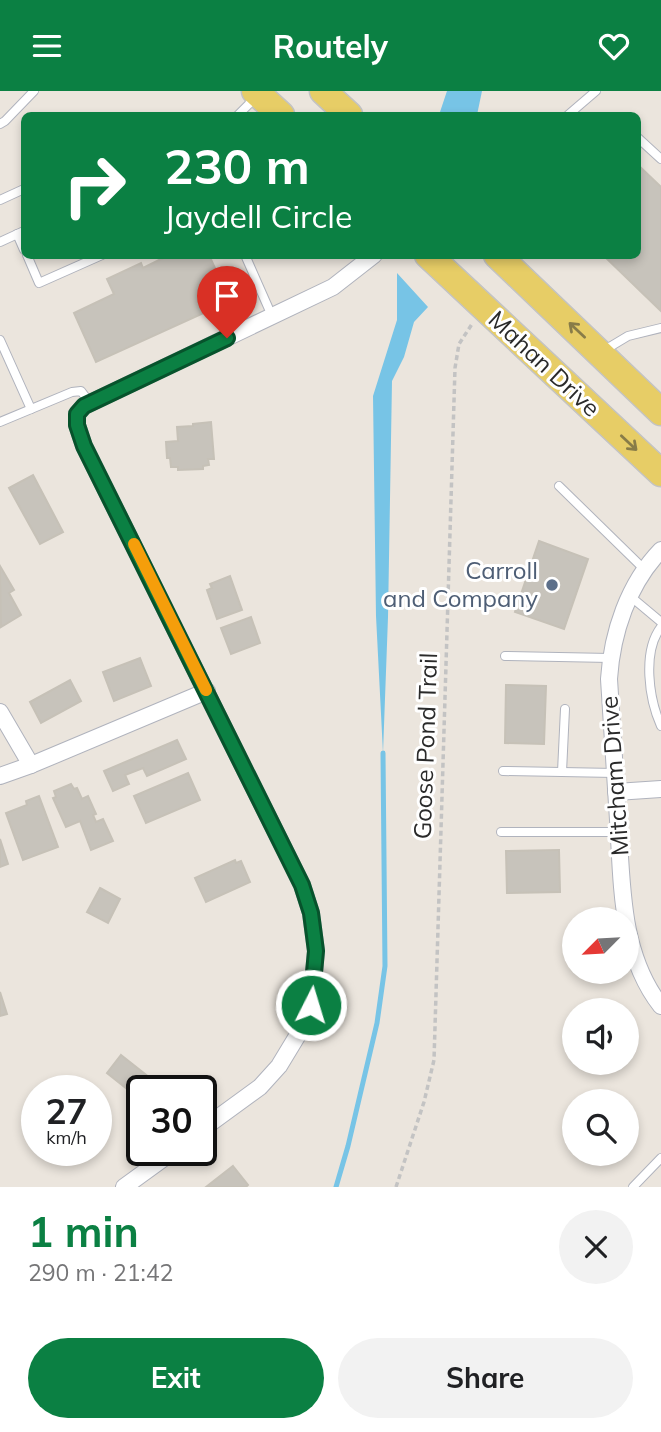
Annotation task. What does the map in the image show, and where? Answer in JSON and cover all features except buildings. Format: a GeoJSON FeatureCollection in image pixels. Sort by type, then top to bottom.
{"type":"FeatureCollection","features":[{"type":"Feature","properties":{"kind":"main road"},"geometry":{"type":"LineString","coordinates":[[323,91],[346,112]]}},
{"type":"Feature","properties":{"kind":"main road"},"geometry":{"type":"LineString","coordinates":[[257,93],[278,112]]}},
{"type":"Feature","properties":{"kind":"main road","name":"Mahan Drive"},"geometry":{"type":"LineString","coordinates":[[432,259],[661,473]]}},
{"type":"Feature","properties":{"kind":"main road"},"geometry":{"type":"LineString","coordinates":[[458,284],[462,259]]}},
{"type":"Feature","properties":{"kind":"main road","name":"Mahan Drive"},"geometry":{"type":"LineString","coordinates":[[501,259],[661,411]]}},
{"type":"Feature","properties":{"kind":"street"},"geometry":{"type":"LineString","coordinates":[[217,1119],[260,1087],[279,1066],[299,1033],[311,1005],[316,951],[311,913],[302,885],[84,446],[77,425],[77,414],[90,403],[332,287],[369,259]]}},
{"type":"Feature","properties":{"kind":"street","name":"Mitcham Drive"},"geometry":{"type":"LineString","coordinates":[[661,551],[645,570],[624,608],[610,658],[609,679],[623,890],[629,935],[645,980],[661,1006]]}},
{"type":"Feature","properties":{"kind":"street"},"geometry":{"type":"LineString","coordinates":[[0,776],[207,691]]}},
{"type":"Feature","properties":{"kind":"street"},"geometry":{"type":"LineString","coordinates":[[0,712],[31,765]]}},
{"type":"Feature","properties":{"kind":"street"},"geometry":{"type":"LineString","coordinates":[[616,792],[661,789]]}},
{"type":"Feature","properties":{"kind":"street"},"geometry":{"type":"LineString","coordinates":[[124,1187],[153,1166]]}},
{"type":"Feature","properties":{"kind":"lane"},"geometry":{"type":"LineString","coordinates":[[0,124],[34,91]]}},
{"type":"Feature","properties":{"kind":"lane"},"geometry":{"type":"LineString","coordinates":[[571,112],[586,95],[596,91]]}},
{"type":"Feature","properties":{"kind":"lane"},"geometry":{"type":"LineString","coordinates":[[241,112],[257,93]]}},
{"type":"Feature","properties":{"kind":"lane"},"geometry":{"type":"LineString","coordinates":[[641,141],[661,159]]}},
{"type":"Feature","properties":{"kind":"lane"},"geometry":{"type":"LineString","coordinates":[[0,200],[21,190]]}},
{"type":"Feature","properties":{"kind":"lane"},"geometry":{"type":"LineString","coordinates":[[0,242],[21,232]]}},
{"type":"Feature","properties":{"kind":"lane"},"geometry":{"type":"LineString","coordinates":[[29,259],[39,283],[93,259]]}},
{"type":"Feature","properties":{"kind":"lane"},"geometry":{"type":"LineString","coordinates":[[247,259],[272,316]]}},
{"type":"Feature","properties":{"kind":"lane"},"geometry":{"type":"LineString","coordinates":[[600,352],[628,336],[661,328]]}},
{"type":"Feature","properties":{"kind":"lane"},"geometry":{"type":"LineString","coordinates":[[0,340],[31,409]]}},
{"type":"Feature","properties":{"kind":"lane"},"geometry":{"type":"LineString","coordinates":[[0,422],[72,392],[81,391],[90,403]]}},
{"type":"Feature","properties":{"kind":"lane"},"geometry":{"type":"LineString","coordinates":[[559,486],[645,570]]}},
{"type":"Feature","properties":{"kind":"lane"},"geometry":{"type":"LineString","coordinates":[[630,596],[661,624],[649,659],[649,682],[654,711],[661,726]]}},
{"type":"Feature","properties":{"kind":"lane"},"geometry":{"type":"LineString","coordinates":[[505,656],[610,658]]}},
{"type":"Feature","properties":{"kind":"lane"},"geometry":{"type":"LineString","coordinates":[[562,772],[565,709]]}},
{"type":"Feature","properties":{"kind":"lane"},"geometry":{"type":"LineString","coordinates":[[503,771],[615,773]]}},
{"type":"Feature","properties":{"kind":"lane"},"geometry":{"type":"LineString","coordinates":[[501,832],[619,832]]}},
{"type":"Feature","properties":{"kind":"lane"},"geometry":{"type":"LineString","coordinates":[[633,1187],[661,1158]]}},
{"type":"Feature","properties":{"kind":"path","name":"Goose Pond Trail"},"geometry":{"type":"LineString","coordinates":[[396,1187],[424,1103],[434,1060],[455,368],[459,344],[484,308]]}},
{"type":"Feature","properties":{"kind":"water"},"geometry":{"type":"Polygon","coordinates":[[[447,91],[482,91],[478,112],[440,112],[447,91]]]}},
{"type":"Feature","properties":{"kind":"water"},"geometry":{"type":"Polygon","coordinates":[[[397,273],[428,307],[414,322],[404,357],[392,381],[383,753],[376,616],[373,396],[397,320],[397,273]]]}},
{"type":"Feature","properties":{"kind":"waterway"},"geometry":{"type":"LineString","coordinates":[[336,1187],[377,1023],[385,966],[383,753]]}},
{"type":"Feature","properties":{"kind":"slow traffic"},"geometry":{"type":"LineString","coordinates":[[134,544],[206,690]]}},
{"type":"Feature","properties":{"kind":"place","name":"Carroll and Company"},"geometry":{"type":"Point","coordinates":[552,585]}},
{"type":"Feature","properties":{"kind":"route"},"geometry":{"type":"LineString","coordinates":[[227,338],[84,406],[77,414],[77,425],[84,446],[302,885],[311,913],[316,951],[311,1005]]}}]}
